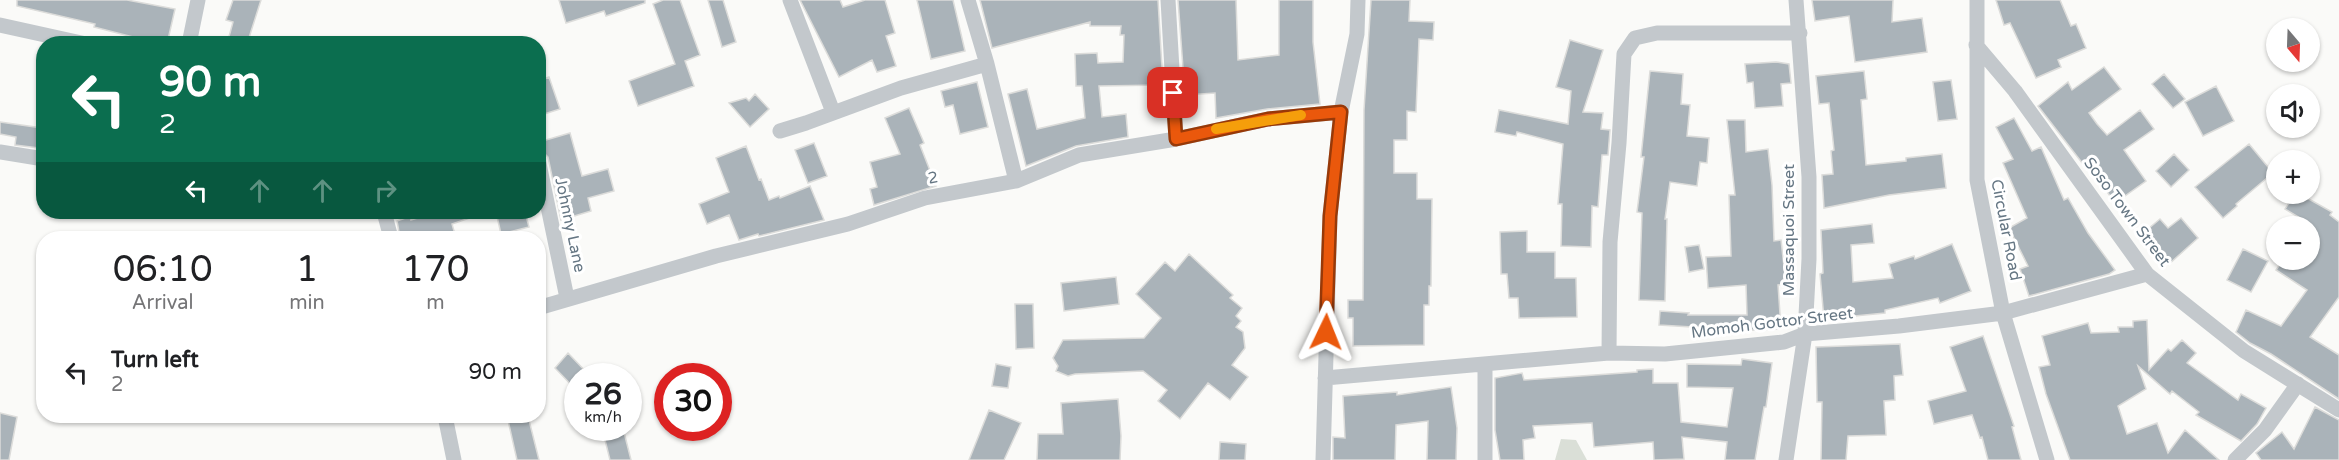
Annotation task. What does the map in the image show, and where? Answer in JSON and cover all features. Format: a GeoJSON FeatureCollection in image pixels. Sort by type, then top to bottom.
{"type":"FeatureCollection","features":[{"type":"Feature","properties":{"kind":"street"},"geometry":{"type":"LineString","coordinates":[[191,36],[198,0]]}},
{"type":"Feature","properties":{"kind":"street"},"geometry":{"type":"LineString","coordinates":[[790,0],[833,112]]}},
{"type":"Feature","properties":{"kind":"street"},"geometry":{"type":"LineString","coordinates":[[968,0],[987,64],[1016,181]]}},
{"type":"Feature","properties":{"kind":"street"},"geometry":{"type":"LineString","coordinates":[[1168,0],[1176,139]]}},
{"type":"Feature","properties":{"kind":"street"},"geometry":{"type":"LineString","coordinates":[[1323,460],[1330,216],[1341,112],[1357,34],[1358,0]]}},
{"type":"Feature","properties":{"kind":"street","name":"Massaquoi Street"},"geometry":{"type":"LineString","coordinates":[[1786,460],[1805,334],[1809,259],[1809,177],[1796,0]]}},
{"type":"Feature","properties":{"kind":"street","name":"Circular Road"},"geometry":{"type":"LineString","coordinates":[[1977,0],[1977,180],[2003,313],[2047,460]]}},
{"type":"Feature","properties":{"kind":"street"},"geometry":{"type":"LineString","coordinates":[[0,25],[50,36]]}},
{"type":"Feature","properties":{"kind":"street"},"geometry":{"type":"LineString","coordinates":[[1609,353],[1610,242],[1619,143],[1623,54],[1635,38],[1657,33],[1800,33]]}},
{"type":"Feature","properties":{"kind":"street","name":"Soso Town Street"},"geometry":{"type":"LineString","coordinates":[[1976,45],[2015,91],[2147,274],[2244,351],[2339,410]]}},
{"type":"Feature","properties":{"kind":"street"},"geometry":{"type":"LineString","coordinates":[[780,131],[901,88],[987,64]]}},
{"type":"Feature","properties":{"kind":"street","name":"2"},"geometry":{"type":"LineString","coordinates":[[546,305],[716,256],[848,224],[925,198],[1016,181],[1079,155],[1176,139],[1268,119],[1341,112]]}},
{"type":"Feature","properties":{"kind":"street"},"geometry":{"type":"LineString","coordinates":[[0,152],[36,158]]}},
{"type":"Feature","properties":{"kind":"street","name":"Johnny Lane"},"geometry":{"type":"LineString","coordinates":[[546,197],[567,298]]}},
{"type":"Feature","properties":{"kind":"street","name":"Momoh Gottor Street"},"geometry":{"type":"LineString","coordinates":[[1324,378],[1485,366],[1609,353],[1665,354],[1784,342],[1805,334],[1899,326],[2003,313],[2147,274]]}},
{"type":"Feature","properties":{"kind":"street"},"geometry":{"type":"LineString","coordinates":[[1485,366],[1485,460]]}},
{"type":"Feature","properties":{"kind":"street"},"geometry":{"type":"LineString","coordinates":[[2235,460],[2265,430],[2298,384]]}},
{"type":"Feature","properties":{"kind":"street"},"geometry":{"type":"LineString","coordinates":[[446,423],[454,460]]}},
{"type":"Feature","properties":{"kind":"shaded area"},"geometry":{"type":"Polygon","coordinates":[[[1561,439],[1576,440],[1587,460],[1555,460],[1561,439]]]}},
{"type":"Feature","properties":{"kind":"building"},"geometry":{"type":"Polygon","coordinates":[[[17,0],[127,0],[175,9],[169,36],[129,36],[94,27],[95,24],[17,6],[17,0]]]}},
{"type":"Feature","properties":{"kind":"building"},"geometry":{"type":"Polygon","coordinates":[[[233,0],[261,0],[250,36],[229,36],[233,22],[226,20],[233,0]]]}},
{"type":"Feature","properties":{"kind":"building"},"geometry":{"type":"Polygon","coordinates":[[[559,0],[645,0],[645,3],[606,16],[604,11],[566,23],[559,0]]]}},
{"type":"Feature","properties":{"kind":"building"},"geometry":{"type":"Polygon","coordinates":[[[663,0],[680,0],[700,55],[685,61],[694,86],[638,106],[629,81],[675,64],[653,4],[663,0]]]}},
{"type":"Feature","properties":{"kind":"building"},"geometry":{"type":"Polygon","coordinates":[[[708,0],[723,0],[736,42],[722,47],[708,0]]]}},
{"type":"Feature","properties":{"kind":"building"},"geometry":{"type":"Polygon","coordinates":[[[800,0],[840,0],[843,7],[865,0],[885,0],[895,33],[886,36],[896,66],[877,72],[872,60],[839,77],[800,0]]]}},
{"type":"Feature","properties":{"kind":"building"},"geometry":{"type":"Polygon","coordinates":[[[917,0],[953,0],[965,51],[931,59],[917,0]]]}},
{"type":"Feature","properties":{"kind":"building"},"geometry":{"type":"Polygon","coordinates":[[[980,0],[1158,0],[1163,85],[1099,86],[1102,117],[1126,114],[1128,137],[1076,146],[1026,166],[1008,94],[1027,89],[1037,129],[1085,118],[1082,86],[1076,86],[1075,54],[1097,53],[1098,63],[1123,62],[1124,35],[1120,35],[1121,26],[1090,26],[1090,22],[992,48],[980,0]]]}},
{"type":"Feature","properties":{"kind":"building"},"geometry":{"type":"Polygon","coordinates":[[[1178,0],[1236,0],[1238,60],[1279,55],[1279,0],[1313,0],[1313,42],[1320,104],[1267,109],[1216,118],[1215,93],[1185,95],[1178,0]]]}},
{"type":"Feature","properties":{"kind":"building"},"geometry":{"type":"Polygon","coordinates":[[[1371,0],[1410,0],[1409,21],[1434,22],[1433,40],[1419,39],[1416,112],[1407,111],[1407,140],[1394,140],[1394,173],[1417,173],[1417,199],[1432,199],[1431,286],[1429,286],[1429,305],[1424,305],[1424,345],[1353,346],[1353,318],[1348,318],[1348,300],[1363,300],[1364,110],[1371,0]]]}},
{"type":"Feature","properties":{"kind":"building"},"geometry":{"type":"Polygon","coordinates":[[[1812,0],[1893,0],[1892,22],[1922,18],[1927,52],[1855,62],[1849,16],[1815,21],[1812,0]]]}},
{"type":"Feature","properties":{"kind":"building"},"geometry":{"type":"Polygon","coordinates":[[[1996,0],[2060,0],[2071,26],[2076,24],[2086,48],[2058,60],[2061,67],[2036,78],[2010,23],[2004,25],[1996,0]]]}},
{"type":"Feature","properties":{"kind":"building"},"geometry":{"type":"Polygon","coordinates":[[[1570,40],[1603,50],[1583,112],[1603,113],[1601,129],[1610,130],[1608,155],[1602,155],[1598,207],[1592,206],[1591,247],[1561,246],[1562,204],[1558,204],[1563,144],[1517,132],[1516,136],[1495,132],[1499,110],[1568,124],[1571,91],[1556,87],[1570,40]]]}},
{"type":"Feature","properties":{"kind":"building"},"geometry":{"type":"Polygon","coordinates":[[[1776,62],[1789,64],[1791,83],[1781,84],[1783,106],[1755,108],[1753,82],[1747,83],[1745,64],[1776,62]]]}},
{"type":"Feature","properties":{"kind":"building"},"geometry":{"type":"Polygon","coordinates":[[[2104,67],[2121,89],[2089,113],[2097,124],[2107,135],[2140,110],[2154,129],[2124,150],[2146,181],[2115,203],[2086,162],[2083,164],[2038,106],[2068,82],[2072,90],[2104,67]]]}},
{"type":"Feature","properties":{"kind":"building"},"geometry":{"type":"Polygon","coordinates":[[[1650,71],[1683,74],[1681,104],[1690,105],[1687,136],[1709,138],[1707,163],[1700,162],[1697,186],[1670,182],[1665,219],[1667,219],[1665,301],[1639,300],[1642,213],[1637,212],[1644,157],[1641,157],[1650,71]]]}},
{"type":"Feature","properties":{"kind":"building"},"geometry":{"type":"Polygon","coordinates":[[[1864,71],[1867,99],[1861,100],[1866,165],[1942,154],[1946,188],[1889,195],[1824,208],[1822,175],[1833,174],[1831,151],[1834,150],[1829,103],[1819,104],[1816,76],[1864,71]]]}},
{"type":"Feature","properties":{"kind":"building"},"geometry":{"type":"Polygon","coordinates":[[[2164,74],[2185,99],[2173,108],[2152,84],[2164,74]]]}},
{"type":"Feature","properties":{"kind":"building"},"geometry":{"type":"Polygon","coordinates":[[[549,77],[560,109],[546,113],[546,78],[549,77]]]}},
{"type":"Feature","properties":{"kind":"building"},"geometry":{"type":"Polygon","coordinates":[[[1951,80],[1957,119],[1938,121],[1933,82],[1951,80]]]}},
{"type":"Feature","properties":{"kind":"building"},"geometry":{"type":"Polygon","coordinates":[[[977,82],[988,127],[960,134],[953,105],[945,107],[941,91],[977,82]]]}},
{"type":"Feature","properties":{"kind":"building"},"geometry":{"type":"Polygon","coordinates":[[[2216,86],[2234,121],[2203,136],[2185,102],[2216,86]]]}},
{"type":"Feature","properties":{"kind":"building"},"geometry":{"type":"Polygon","coordinates":[[[755,94],[769,109],[750,127],[729,103],[746,98],[749,101],[755,94]]]}},
{"type":"Feature","properties":{"kind":"building"},"geometry":{"type":"Polygon","coordinates":[[[909,108],[924,143],[920,145],[936,186],[874,205],[870,189],[877,187],[870,162],[900,154],[885,118],[909,108]]]}},
{"type":"Feature","properties":{"kind":"building"},"geometry":{"type":"Polygon","coordinates":[[[2014,118],[2032,151],[2041,147],[2064,200],[2068,198],[2088,233],[2115,270],[2109,274],[2029,296],[2020,269],[2028,266],[2009,228],[2027,218],[2003,163],[2013,159],[1996,127],[2014,118]]]}},
{"type":"Feature","properties":{"kind":"building"},"geometry":{"type":"Polygon","coordinates":[[[1727,120],[1745,120],[1746,152],[1768,149],[1774,241],[1781,240],[1786,284],[1778,285],[1781,329],[1709,332],[1709,328],[1659,325],[1660,311],[1689,313],[1688,315],[1747,315],[1746,285],[1708,288],[1706,257],[1731,256],[1729,195],[1735,195],[1727,120]]]}},
{"type":"Feature","properties":{"kind":"building"},"geometry":{"type":"Polygon","coordinates":[[[0,122],[36,127],[36,148],[15,145],[16,137],[0,134],[0,122]]]}},
{"type":"Feature","properties":{"kind":"building"},"geometry":{"type":"Polygon","coordinates":[[[570,133],[582,176],[608,169],[614,191],[588,198],[591,211],[561,220],[546,155],[546,140],[570,133]]]}},
{"type":"Feature","properties":{"kind":"building"},"geometry":{"type":"Polygon","coordinates":[[[814,143],[827,176],[808,183],[795,150],[814,143]]]}},
{"type":"Feature","properties":{"kind":"building"},"geometry":{"type":"Polygon","coordinates":[[[2249,144],[2266,165],[2266,179],[2223,218],[2195,187],[2249,144]]]}},
{"type":"Feature","properties":{"kind":"building"},"geometry":{"type":"Polygon","coordinates":[[[746,146],[769,200],[810,186],[824,220],[739,240],[729,215],[707,224],[699,204],[729,192],[716,158],[746,146]]]}},
{"type":"Feature","properties":{"kind":"building"},"geometry":{"type":"Polygon","coordinates":[[[2174,154],[2189,170],[2171,187],[2156,171],[2174,154]]]}},
{"type":"Feature","properties":{"kind":"building"},"geometry":{"type":"Polygon","coordinates":[[[2288,204],[2318,204],[2332,212],[2330,215],[2339,222],[2339,297],[2310,337],[2339,355],[2339,399],[2236,332],[2246,310],[2281,326],[2307,290],[2276,270],[2320,270],[2320,216],[2297,216],[2285,209],[2288,204]]]}},
{"type":"Feature","properties":{"kind":"building"},"geometry":{"type":"Polygon","coordinates":[[[2181,218],[2198,238],[2168,265],[2142,234],[2160,219],[2168,228],[2181,218]]]}},
{"type":"Feature","properties":{"kind":"building"},"geometry":{"type":"Polygon","coordinates":[[[466,219],[452,224],[454,231],[399,231],[397,221],[466,219]]]}},
{"type":"Feature","properties":{"kind":"building"},"geometry":{"type":"Polygon","coordinates":[[[498,219],[527,219],[529,227],[500,231],[498,219]]]}},
{"type":"Feature","properties":{"kind":"building"},"geometry":{"type":"Polygon","coordinates":[[[1872,224],[1874,243],[1851,245],[1853,282],[1893,278],[1889,264],[1914,256],[1915,259],[1952,244],[1971,291],[1940,303],[1938,298],[1885,310],[1885,313],[1824,319],[1820,274],[1823,273],[1821,230],[1872,224]]]}},
{"type":"Feature","properties":{"kind":"building"},"geometry":{"type":"Polygon","coordinates":[[[1527,231],[1527,252],[1555,252],[1555,278],[1576,278],[1577,317],[1519,318],[1518,298],[1509,298],[1507,274],[1501,274],[1500,232],[1527,231]]]}},
{"type":"Feature","properties":{"kind":"building"},"geometry":{"type":"Polygon","coordinates":[[[1699,245],[1704,269],[1689,272],[1685,247],[1699,245]]]}},
{"type":"Feature","properties":{"kind":"building"},"geometry":{"type":"Polygon","coordinates":[[[2243,249],[2266,260],[2266,265],[2251,292],[2227,280],[2243,249]]]}},
{"type":"Feature","properties":{"kind":"building"},"geometry":{"type":"Polygon","coordinates":[[[1189,254],[1233,295],[1230,298],[1242,308],[1236,316],[1241,321],[1236,327],[1243,332],[1245,348],[1232,365],[1248,377],[1230,400],[1208,383],[1180,419],[1158,401],[1167,390],[1143,371],[1068,376],[1056,371],[1058,366],[1053,358],[1063,340],[1144,338],[1161,318],[1136,294],[1165,262],[1175,271],[1189,254]]]}},
{"type":"Feature","properties":{"kind":"building"},"geometry":{"type":"Polygon","coordinates":[[[1116,277],[1119,304],[1064,311],[1061,283],[1116,277]]]}},
{"type":"Feature","properties":{"kind":"building"},"geometry":{"type":"Polygon","coordinates":[[[1015,304],[1033,304],[1034,348],[1016,349],[1015,304]]]}},
{"type":"Feature","properties":{"kind":"building"},"geometry":{"type":"Polygon","coordinates":[[[2147,320],[2149,370],[2168,349],[2171,351],[2182,340],[2196,353],[2187,363],[2238,400],[2241,394],[2266,408],[2257,424],[2241,441],[2196,415],[2199,412],[2172,391],[2170,394],[2138,366],[2146,389],[2118,406],[2127,434],[2157,423],[2168,453],[2185,430],[2219,460],[2070,460],[2046,394],[2039,367],[2050,365],[2042,336],[2088,323],[2091,333],[2119,332],[2118,327],[2133,327],[2133,321],[2147,320]]]}},
{"type":"Feature","properties":{"kind":"building"},"geometry":{"type":"Polygon","coordinates":[[[1983,336],[2014,426],[2012,427],[2021,460],[1988,460],[1982,437],[1980,438],[1972,415],[1934,424],[1928,401],[1966,391],[1950,347],[1983,336]]]}},
{"type":"Feature","properties":{"kind":"building"},"geometry":{"type":"Polygon","coordinates":[[[1900,344],[1903,375],[1894,376],[1895,400],[1884,401],[1886,435],[1848,436],[1846,460],[1821,460],[1822,402],[1817,402],[1816,347],[1900,344]]]}},
{"type":"Feature","properties":{"kind":"building"},"geometry":{"type":"Polygon","coordinates":[[[568,353],[578,363],[564,363],[564,377],[555,368],[568,353]]]}},
{"type":"Feature","properties":{"kind":"building"},"geometry":{"type":"Polygon","coordinates":[[[1742,359],[1772,363],[1755,460],[1725,460],[1727,442],[1682,437],[1684,459],[1654,460],[1653,442],[1594,447],[1592,423],[1533,426],[1535,438],[1523,440],[1524,460],[1500,460],[1495,430],[1495,378],[1522,373],[1524,380],[1653,369],[1653,383],[1678,383],[1681,422],[1727,427],[1733,388],[1687,387],[1687,364],[1741,365],[1742,359]]]}},
{"type":"Feature","properties":{"kind":"building"},"geometry":{"type":"Polygon","coordinates":[[[996,364],[1011,367],[1008,388],[992,386],[996,364]]]}},
{"type":"Feature","properties":{"kind":"building"},"geometry":{"type":"Polygon","coordinates":[[[1451,387],[1457,428],[1456,460],[1427,460],[1428,421],[1396,425],[1395,460],[1333,460],[1333,437],[1345,438],[1343,396],[1397,392],[1397,395],[1451,387]]]}},
{"type":"Feature","properties":{"kind":"building"},"geometry":{"type":"Polygon","coordinates":[[[1118,399],[1120,460],[1037,460],[1038,434],[1063,434],[1061,403],[1118,399]]]}},
{"type":"Feature","properties":{"kind":"building"},"geometry":{"type":"Polygon","coordinates":[[[2315,407],[2339,420],[2339,460],[2261,460],[2256,453],[2282,432],[2294,449],[2315,407]]]}},
{"type":"Feature","properties":{"kind":"building"},"geometry":{"type":"Polygon","coordinates":[[[989,410],[1021,423],[1004,460],[969,460],[989,410]]]}},
{"type":"Feature","properties":{"kind":"building"},"geometry":{"type":"Polygon","coordinates":[[[0,413],[17,417],[9,460],[0,460],[0,413]]]}},
{"type":"Feature","properties":{"kind":"building"},"geometry":{"type":"Polygon","coordinates":[[[509,423],[530,423],[539,460],[517,460],[509,423]]]}},
{"type":"Feature","properties":{"kind":"building"},"geometry":{"type":"Polygon","coordinates":[[[605,441],[626,441],[631,460],[610,460],[605,441]]]}},
{"type":"Feature","properties":{"kind":"building"},"geometry":{"type":"Polygon","coordinates":[[[1220,442],[1246,444],[1245,460],[1219,460],[1220,442]]]}},
{"type":"Feature","properties":{"kind":"slow traffic"},"geometry":{"type":"LineString","coordinates":[[1216,129],[1301,115]]}},
{"type":"Feature","properties":{"kind":"route"},"geometry":{"type":"LineString","coordinates":[[1173,93],[1176,139],[1268,119],[1341,112],[1330,216],[1326,332]]}}]}
